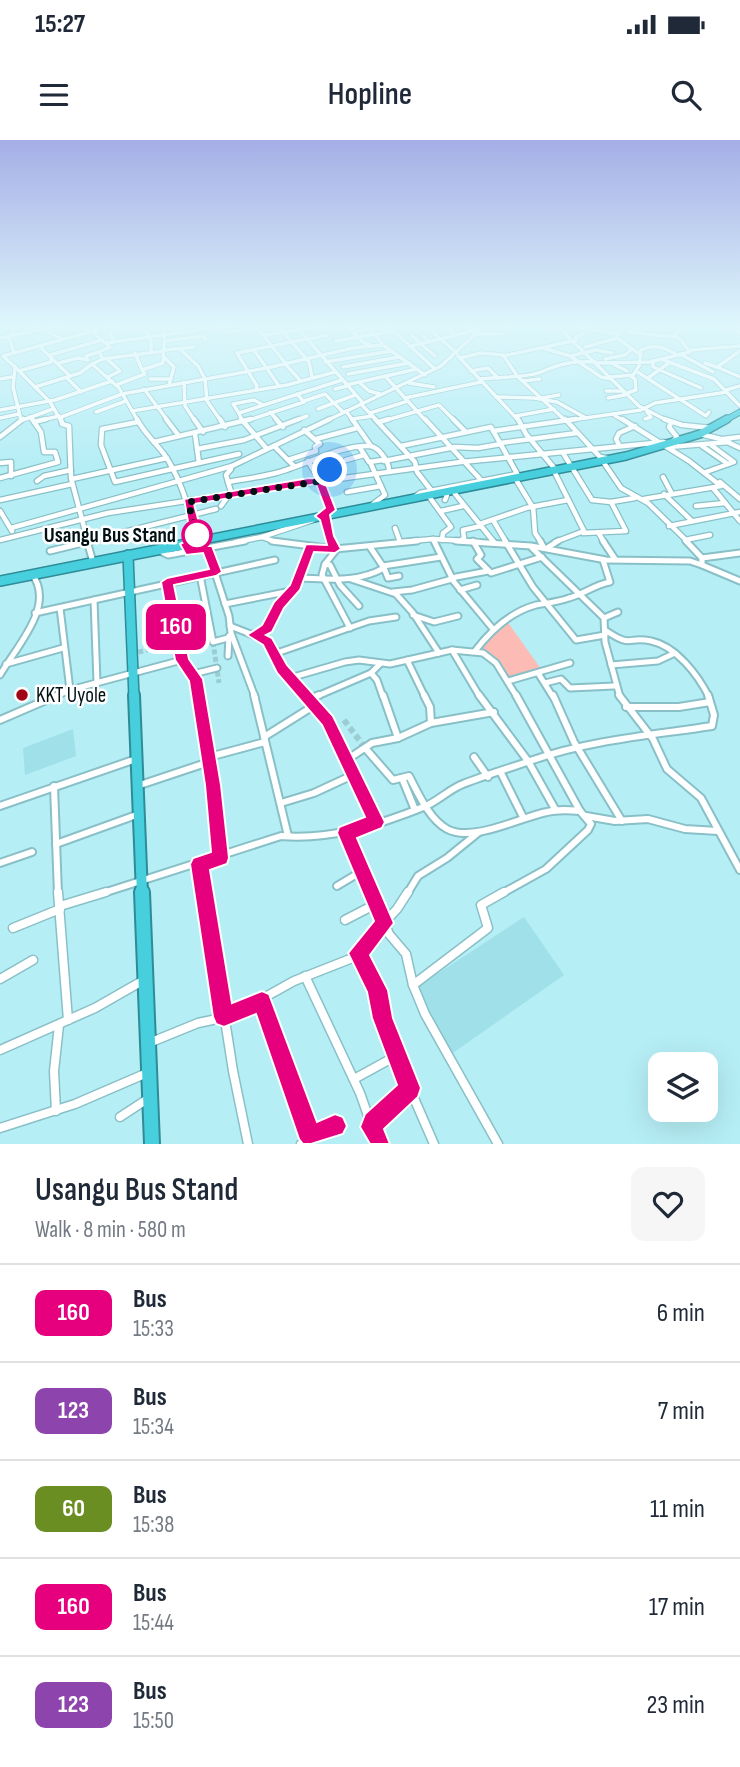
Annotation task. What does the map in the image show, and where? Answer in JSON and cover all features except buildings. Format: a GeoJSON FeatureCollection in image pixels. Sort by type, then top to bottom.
{"type":"FeatureCollection","features":[{"type":"Feature","properties":{"kind":"highway"},"geometry":{"type":"LineString","coordinates":[[0,581],[93,562],[127,560],[146,552],[604,459],[700,434],[740,412]]}},
{"type":"Feature","properties":{"kind":"highway"},"geometry":{"type":"LineString","coordinates":[[127,560],[152,1144]]}},
{"type":"Feature","properties":{"kind":"street"},"geometry":{"type":"LineString","coordinates":[[14,372],[12,377],[21,420]]}},
{"type":"Feature","properties":{"kind":"street"},"geometry":{"type":"LineString","coordinates":[[65,372],[81,391]]}},
{"type":"Feature","properties":{"kind":"street"},"geometry":{"type":"LineString","coordinates":[[35,387],[84,372]]}},
{"type":"Feature","properties":{"kind":"street"},"geometry":{"type":"LineString","coordinates":[[101,372],[114,383],[144,432],[167,458],[188,502],[198,541]]}},
{"type":"Feature","properties":{"kind":"street"},"geometry":{"type":"LineString","coordinates":[[107,377],[118,372]]}},
{"type":"Feature","properties":{"kind":"street"},"geometry":{"type":"LineString","coordinates":[[0,410],[48,401],[144,372],[151,381],[170,379]]}},
{"type":"Feature","properties":{"kind":"street"},"geometry":{"type":"LineString","coordinates":[[166,393],[172,372]]}},
{"type":"Feature","properties":{"kind":"street"},"geometry":{"type":"LineString","coordinates":[[201,372],[205,379],[206,397],[225,427]]}},
{"type":"Feature","properties":{"kind":"street"},"geometry":{"type":"LineString","coordinates":[[34,422],[60,416],[122,394],[248,372],[257,386],[255,395],[283,427]]}},
{"type":"Feature","properties":{"kind":"street"},"geometry":{"type":"LineString","coordinates":[[270,372],[279,386]]}},
{"type":"Feature","properties":{"kind":"street"},"geometry":{"type":"LineString","coordinates":[[293,372],[300,380]]}},
{"type":"Feature","properties":{"kind":"street"},"geometry":{"type":"LineString","coordinates":[[310,372],[312,377]]}},
{"type":"Feature","properties":{"kind":"street"},"geometry":{"type":"LineString","coordinates":[[233,404],[279,386],[335,372],[401,446],[417,468],[451,527],[443,533],[442,540]]}},
{"type":"Feature","properties":{"kind":"street"},"geometry":{"type":"LineString","coordinates":[[239,413],[360,372]]}},
{"type":"Feature","properties":{"kind":"street"},"geometry":{"type":"LineString","coordinates":[[334,389],[403,372]]}},
{"type":"Feature","properties":{"kind":"street"},"geometry":{"type":"LineString","coordinates":[[420,372],[437,391]]}},
{"type":"Feature","properties":{"kind":"street"},"geometry":{"type":"LineString","coordinates":[[11,528],[232,466],[430,372]]}},
{"type":"Feature","properties":{"kind":"street"},"geometry":{"type":"LineString","coordinates":[[472,372],[516,416],[529,439],[554,469],[583,533]]}},
{"type":"Feature","properties":{"kind":"street"},"geometry":{"type":"LineString","coordinates":[[492,372],[498,378]]}},
{"type":"Feature","properties":{"kind":"street"},"geometry":{"type":"LineString","coordinates":[[515,372],[604,459],[621,488],[649,505],[702,561],[740,581]]}},
{"type":"Feature","properties":{"kind":"street"},"geometry":{"type":"LineString","coordinates":[[352,419],[371,415],[406,399],[437,391],[480,381],[542,372]]}},
{"type":"Feature","properties":{"kind":"street"},"geometry":{"type":"LineString","coordinates":[[592,372],[601,377],[611,378],[631,376],[635,372]]}},
{"type":"Feature","properties":{"kind":"street"},"geometry":{"type":"LineString","coordinates":[[605,372],[624,393],[654,414],[671,423],[711,428]]}},
{"type":"Feature","properties":{"kind":"street"},"geometry":{"type":"LineString","coordinates":[[637,372],[705,416],[709,412]]}},
{"type":"Feature","properties":{"kind":"street"},"geometry":{"type":"LineString","coordinates":[[648,379],[658,372]]}},
{"type":"Feature","properties":{"kind":"street"},"geometry":{"type":"LineString","coordinates":[[665,372],[701,388]]}},
{"type":"Feature","properties":{"kind":"street"},"geometry":{"type":"LineString","coordinates":[[694,372],[712,378],[740,406]]}},
{"type":"Feature","properties":{"kind":"street"},"geometry":{"type":"LineString","coordinates":[[0,379],[21,373],[48,401],[60,416],[62,424],[69,426],[69,470],[93,562]]}},
{"type":"Feature","properties":{"kind":"street"},"geometry":{"type":"LineString","coordinates":[[385,376],[481,480]]}},
{"type":"Feature","properties":{"kind":"street"},"geometry":{"type":"LineString","coordinates":[[608,398],[636,390],[635,379],[631,376]]}},
{"type":"Feature","properties":{"kind":"street"},"geometry":{"type":"LineString","coordinates":[[505,377],[511,384]]}},
{"type":"Feature","properties":{"kind":"street"},"geometry":{"type":"LineString","coordinates":[[523,381],[540,379]]}},
{"type":"Feature","properties":{"kind":"street"},"geometry":{"type":"LineString","coordinates":[[184,382],[184,401],[203,432]]}},
{"type":"Feature","properties":{"kind":"street"},"geometry":{"type":"LineString","coordinates":[[360,383],[369,391],[382,394]]}},
{"type":"Feature","properties":{"kind":"street"},"geometry":{"type":"LineString","coordinates":[[408,383],[434,387]]}},
{"type":"Feature","properties":{"kind":"street"},"geometry":{"type":"LineString","coordinates":[[493,431],[611,415],[740,386]]}},
{"type":"Feature","properties":{"kind":"street"},"geometry":{"type":"LineString","coordinates":[[93,388],[106,400]]}},
{"type":"Feature","properties":{"kind":"street"},"geometry":{"type":"LineString","coordinates":[[144,389],[179,436]]}},
{"type":"Feature","properties":{"kind":"street"},"geometry":{"type":"LineString","coordinates":[[511,390],[517,397]]}},
{"type":"Feature","properties":{"kind":"street"},"geometry":{"type":"LineString","coordinates":[[318,409],[369,391]]}},
{"type":"Feature","properties":{"kind":"street"},"geometry":{"type":"LineString","coordinates":[[607,391],[624,393]]}},
{"type":"Feature","properties":{"kind":"street"},"geometry":{"type":"LineString","coordinates":[[297,394],[304,401]]}},
{"type":"Feature","properties":{"kind":"street"},"geometry":{"type":"LineString","coordinates":[[154,442],[243,422],[325,394],[352,419],[390,470]]}},
{"type":"Feature","properties":{"kind":"street"},"geometry":{"type":"LineString","coordinates":[[132,411],[206,397],[255,395]]}},
{"type":"Feature","properties":{"kind":"street"},"geometry":{"type":"LineString","coordinates":[[542,398],[559,395]]}},
{"type":"Feature","properties":{"kind":"street"},"geometry":{"type":"LineString","coordinates":[[231,397],[229,401],[243,422],[267,449]]}},
{"type":"Feature","properties":{"kind":"street"},"geometry":{"type":"LineString","coordinates":[[496,397],[536,398],[546,402],[558,402],[586,418]]}},
{"type":"Feature","properties":{"kind":"street"},"geometry":{"type":"LineString","coordinates":[[96,412],[126,401]]}},
{"type":"Feature","properties":{"kind":"street"},"geometry":{"type":"LineString","coordinates":[[379,422],[440,405],[465,431]]}},
{"type":"Feature","properties":{"kind":"street"},"geometry":{"type":"LineString","coordinates":[[645,408],[651,417],[645,419]]}},
{"type":"Feature","properties":{"kind":"street"},"geometry":{"type":"LineString","coordinates":[[0,437],[21,420],[53,409]]}},
{"type":"Feature","properties":{"kind":"street"},"geometry":{"type":"LineString","coordinates":[[516,416],[554,409]]}},
{"type":"Feature","properties":{"kind":"street"},"geometry":{"type":"LineString","coordinates":[[559,413],[573,411]]}},
{"type":"Feature","properties":{"kind":"street"},"geometry":{"type":"LineString","coordinates":[[654,414],[662,412]]}},
{"type":"Feature","properties":{"kind":"street"},"geometry":{"type":"LineString","coordinates":[[0,418],[19,414]]}},
{"type":"Feature","properties":{"kind":"street"},"geometry":{"type":"LineString","coordinates":[[611,415],[635,426],[694,467],[706,472],[740,499]]}},
{"type":"Feature","properties":{"kind":"street"},"geometry":{"type":"LineString","coordinates":[[197,449],[283,427],[307,416]]}},
{"type":"Feature","properties":{"kind":"street"},"geometry":{"type":"LineString","coordinates":[[30,417],[41,432],[44,452],[55,452],[58,462],[69,470]]}},
{"type":"Feature","properties":{"kind":"street"},"geometry":{"type":"LineString","coordinates":[[138,422],[102,429],[100,441],[116,482],[239,454]]}},
{"type":"Feature","properties":{"kind":"street"},"geometry":{"type":"LineString","coordinates":[[664,445],[677,438],[669,427],[671,423]]}},
{"type":"Feature","properties":{"kind":"street"},"geometry":{"type":"LineString","coordinates":[[317,424],[328,435]]}},
{"type":"Feature","properties":{"kind":"street"},"geometry":{"type":"LineString","coordinates":[[618,445],[616,439],[619,433],[635,426]]}},
{"type":"Feature","properties":{"kind":"street"},"geometry":{"type":"LineString","coordinates":[[401,446],[484,427],[491,428],[532,506],[535,533],[546,548]]}},
{"type":"Feature","properties":{"kind":"street"},"geometry":{"type":"LineString","coordinates":[[316,439],[358,428]]}},
{"type":"Feature","properties":{"kind":"street"},"geometry":{"type":"LineString","coordinates":[[288,460],[316,451],[315,447],[320,444],[304,430]]}},
{"type":"Feature","properties":{"kind":"street"},"geometry":{"type":"LineString","coordinates":[[370,463],[452,447],[478,448],[577,433]]}},
{"type":"Feature","properties":{"kind":"street"},"geometry":{"type":"LineString","coordinates":[[195,434],[199,463]]}},
{"type":"Feature","properties":{"kind":"street"},"geometry":{"type":"LineString","coordinates":[[700,434],[740,448]]}},
{"type":"Feature","properties":{"kind":"street"},"geometry":{"type":"LineString","coordinates":[[0,540],[122,510],[374,472],[618,445],[702,446],[740,437]]}},
{"type":"Feature","properties":{"kind":"street"},"geometry":{"type":"LineString","coordinates":[[706,472],[734,462],[711,445]]}},
{"type":"Feature","properties":{"kind":"street"},"geometry":{"type":"LineString","coordinates":[[274,446],[294,466]]}},
{"type":"Feature","properties":{"kind":"street"},"geometry":{"type":"LineString","coordinates":[[228,482],[276,473],[308,461],[372,446]]}},
{"type":"Feature","properties":{"kind":"street"},"geometry":{"type":"LineString","coordinates":[[702,446],[728,464]]}},
{"type":"Feature","properties":{"kind":"street"},"geometry":{"type":"LineString","coordinates":[[360,448],[385,496],[370,506]]}},
{"type":"Feature","properties":{"kind":"street"},"geometry":{"type":"LineString","coordinates":[[555,453],[573,451]]}},
{"type":"Feature","properties":{"kind":"street"},"geometry":{"type":"LineString","coordinates":[[563,453],[592,500],[611,502],[713,488],[721,486],[717,480]]}},
{"type":"Feature","properties":{"kind":"street"},"geometry":{"type":"LineString","coordinates":[[709,456],[715,454]]}},
{"type":"Feature","properties":{"kind":"street"},"geometry":{"type":"LineString","coordinates":[[346,460],[364,455]]}},
{"type":"Feature","properties":{"kind":"street"},"geometry":{"type":"LineString","coordinates":[[0,500],[72,482],[110,469],[167,458]]}},
{"type":"Feature","properties":{"kind":"street"},"geometry":{"type":"LineString","coordinates":[[0,463],[11,461],[11,475]]}},
{"type":"Feature","properties":{"kind":"street"},"geometry":{"type":"LineString","coordinates":[[159,550],[168,555],[262,537],[321,516],[330,509],[320,481],[308,461]]}},
{"type":"Feature","properties":{"kind":"street"},"geometry":{"type":"LineString","coordinates":[[0,478],[58,462]]}},
{"type":"Feature","properties":{"kind":"street"},"geometry":{"type":"LineString","coordinates":[[50,551],[218,508],[229,495],[226,473],[232,466]]}},
{"type":"Feature","properties":{"kind":"street"},"geometry":{"type":"LineString","coordinates":[[330,469],[333,479]]}},
{"type":"Feature","properties":{"kind":"street"},"geometry":{"type":"LineString","coordinates":[[37,481],[44,476],[69,470]]}},
{"type":"Feature","properties":{"kind":"street"},"geometry":{"type":"LineString","coordinates":[[430,493],[481,480],[517,476]]}},
{"type":"Feature","properties":{"kind":"street"},"geometry":{"type":"LineString","coordinates":[[346,477],[349,491],[381,486]]}},
{"type":"Feature","properties":{"kind":"street"},"geometry":{"type":"LineString","coordinates":[[663,477],[671,492]]}},
{"type":"Feature","properties":{"kind":"street"},"geometry":{"type":"LineString","coordinates":[[713,488],[740,521]]}},
{"type":"Feature","properties":{"kind":"street"},"geometry":{"type":"LineString","coordinates":[[452,490],[494,543]]}},
{"type":"Feature","properties":{"kind":"street"},"geometry":{"type":"LineString","coordinates":[[443,492],[447,495],[445,500]]}},
{"type":"Feature","properties":{"kind":"street"},"geometry":{"type":"LineString","coordinates":[[664,494],[692,522]]}},
{"type":"Feature","properties":{"kind":"street"},"geometry":{"type":"LineString","coordinates":[[460,541],[464,538],[463,530],[532,506],[568,500]]}},
{"type":"Feature","properties":{"kind":"street"},"geometry":{"type":"LineString","coordinates":[[546,548],[560,539],[583,533],[627,530],[611,502]]}},
{"type":"Feature","properties":{"kind":"street"},"geometry":{"type":"LineString","coordinates":[[696,506],[725,503]]}},
{"type":"Feature","properties":{"kind":"street"},"geometry":{"type":"LineString","coordinates":[[441,511],[463,506]]}},
{"type":"Feature","properties":{"kind":"street"},"geometry":{"type":"LineString","coordinates":[[0,511],[14,537]]}},
{"type":"Feature","properties":{"kind":"street"},"geometry":{"type":"LineString","coordinates":[[669,526],[740,512]]}},
{"type":"Feature","properties":{"kind":"street"},"geometry":{"type":"LineString","coordinates":[[321,516],[336,549]]}},
{"type":"Feature","properties":{"kind":"street"},"geometry":{"type":"LineString","coordinates":[[13,928],[50,911],[281,836],[308,838],[346,833],[415,810],[460,785],[501,773],[528,761],[578,748],[712,726],[714,717],[710,702],[697,677],[675,653],[652,641],[623,642],[605,632],[578,640],[545,604],[520,566],[503,531],[493,520]]}},
{"type":"Feature","properties":{"kind":"street"},"geometry":{"type":"LineString","coordinates":[[395,528],[400,542]]}},
{"type":"Feature","properties":{"kind":"street"},"geometry":{"type":"LineString","coordinates":[[599,534],[615,559]]}},
{"type":"Feature","properties":{"kind":"street"},"geometry":{"type":"LineString","coordinates":[[685,540],[710,535]]}},
{"type":"Feature","properties":{"kind":"street"},"geometry":{"type":"LineString","coordinates":[[262,537],[278,543],[336,549],[433,539],[473,541],[546,548],[603,559],[702,561],[740,553]]}},
{"type":"Feature","properties":{"kind":"street"},"geometry":{"type":"LineString","coordinates":[[433,539],[452,578],[493,629]]}},
{"type":"Feature","properties":{"kind":"street"},"geometry":{"type":"LineString","coordinates":[[473,541],[481,555],[477,559],[488,570],[496,573],[542,557]]}},
{"type":"Feature","properties":{"kind":"street"},"geometry":{"type":"LineString","coordinates":[[185,544],[190,552]]}},
{"type":"Feature","properties":{"kind":"street"},"geometry":{"type":"LineString","coordinates":[[531,546],[604,618],[614,686],[626,707],[651,736],[663,764],[700,797],[740,870]]}},
{"type":"Feature","properties":{"kind":"street"},"geometry":{"type":"LineString","coordinates":[[254,635],[267,629],[278,605],[292,592],[300,578],[310,547]]}},
{"type":"Feature","properties":{"kind":"street"},"geometry":{"type":"LineString","coordinates":[[370,547],[388,578],[400,576]]}},
{"type":"Feature","properties":{"kind":"street"},"geometry":{"type":"LineString","coordinates":[[208,548],[226,604],[230,633],[228,656]]}},
{"type":"Feature","properties":{"kind":"street"},"geometry":{"type":"LineString","coordinates":[[336,549],[325,564],[323,578],[350,628]]}},
{"type":"Feature","properties":{"kind":"street"},"geometry":{"type":"LineString","coordinates":[[300,578],[351,579],[371,576],[384,567],[441,557]]}},
{"type":"Feature","properties":{"kind":"street"},"geometry":{"type":"LineString","coordinates":[[475,650],[493,629],[507,618],[610,582],[603,559]]}},
{"type":"Feature","properties":{"kind":"street"},"geometry":{"type":"LineString","coordinates":[[35,613],[94,600],[128,587],[167,582],[275,560]]}},
{"type":"Feature","properties":{"kind":"street"},"geometry":{"type":"LineString","coordinates":[[325,564],[330,565],[337,579],[359,606]]}},
{"type":"Feature","properties":{"kind":"street"},"geometry":{"type":"LineString","coordinates":[[351,579],[377,590],[393,592],[488,570]]}},
{"type":"Feature","properties":{"kind":"street"},"geometry":{"type":"LineString","coordinates":[[0,675],[35,613],[41,592],[32,574]]}},
{"type":"Feature","properties":{"kind":"street"},"geometry":{"type":"LineString","coordinates":[[201,575],[213,642],[230,633],[254,635],[266,640],[280,667],[331,726],[376,822]]}},
{"type":"Feature","properties":{"kind":"street"},"geometry":{"type":"LineString","coordinates":[[167,582],[182,660],[193,674],[209,760],[220,858]]}},
{"type":"Feature","properties":{"kind":"street"},"geometry":{"type":"LineString","coordinates":[[460,590],[477,584]]}},
{"type":"Feature","properties":{"kind":"street"},"geometry":{"type":"LineString","coordinates":[[226,604],[292,592]]}},
{"type":"Feature","properties":{"kind":"street"},"geometry":{"type":"LineString","coordinates":[[393,592],[413,615],[439,653]]}},
{"type":"Feature","properties":{"kind":"street"},"geometry":{"type":"LineString","coordinates":[[94,600],[97,683]]}},
{"type":"Feature","properties":{"kind":"street"},"geometry":{"type":"LineString","coordinates":[[60,608],[70,690]]}},
{"type":"Feature","properties":{"kind":"street"},"geometry":{"type":"LineString","coordinates":[[604,618],[618,612]]}},
{"type":"Feature","properties":{"kind":"street"},"geometry":{"type":"LineString","coordinates":[[413,615],[434,622],[458,616]]}},
{"type":"Feature","properties":{"kind":"street"},"geometry":{"type":"LineString","coordinates":[[274,654],[369,621],[396,617]]}},
{"type":"Feature","properties":{"kind":"street"},"geometry":{"type":"LineString","coordinates":[[230,633],[248,675],[288,836]]}},
{"type":"Feature","properties":{"kind":"street"},"geometry":{"type":"LineString","coordinates":[[6,664],[63,648]]}},
{"type":"Feature","properties":{"kind":"street"},"geometry":{"type":"LineString","coordinates":[[452,650],[480,697],[494,712],[528,761],[555,810]]}},
{"type":"Feature","properties":{"kind":"street"},"geometry":{"type":"LineString","coordinates":[[290,678],[345,662],[359,660],[380,664],[452,650],[475,650],[496,663],[591,824],[545,869],[481,905],[480,910],[488,928],[413,985]]}},
{"type":"Feature","properties":{"kind":"street"},"geometry":{"type":"LineString","coordinates":[[611,665],[658,661],[675,653]]}},
{"type":"Feature","properties":{"kind":"street"},"geometry":{"type":"LineString","coordinates":[[0,720],[70,690],[182,660]]}},
{"type":"Feature","properties":{"kind":"street"},"geometry":{"type":"LineString","coordinates":[[407,660],[430,706],[431,723]]}},
{"type":"Feature","properties":{"kind":"street"},"geometry":{"type":"LineString","coordinates":[[508,681],[570,663]]}},
{"type":"Feature","properties":{"kind":"street"},"geometry":{"type":"LineString","coordinates":[[310,699],[371,673],[380,664]]}},
{"type":"Feature","properties":{"kind":"street"},"geometry":{"type":"LineString","coordinates":[[193,674],[217,668]]}},
{"type":"Feature","properties":{"kind":"street"},"geometry":{"type":"LineString","coordinates":[[371,673],[377,680],[398,738]]}},
{"type":"Feature","properties":{"kind":"street"},"geometry":{"type":"LineString","coordinates":[[538,673],[578,748],[622,821]]}},
{"type":"Feature","properties":{"kind":"street"},"geometry":{"type":"LineString","coordinates":[[545,682],[561,679],[570,688],[614,686]]}},
{"type":"Feature","properties":{"kind":"street"},"geometry":{"type":"LineString","coordinates":[[626,707],[679,707],[710,702]]}},
{"type":"Feature","properties":{"kind":"street"},"geometry":{"type":"LineString","coordinates":[[137,786],[264,740],[315,705]]}},
{"type":"Feature","properties":{"kind":"street"},"geometry":{"type":"LineString","coordinates":[[348,759],[372,743],[398,738],[431,723],[494,712]]}},
{"type":"Feature","properties":{"kind":"street"},"geometry":{"type":"LineString","coordinates":[[366,749],[393,780],[409,776],[425,806],[451,831],[480,831],[555,810],[622,821],[648,818],[685,829],[718,831]]}},
{"type":"Feature","properties":{"kind":"street"},"geometry":{"type":"LineString","coordinates":[[474,757],[488,777]]}},
{"type":"Feature","properties":{"kind":"street"},"geometry":{"type":"LineString","coordinates":[[0,806],[136,759]]}},
{"type":"Feature","properties":{"kind":"street"},"geometry":{"type":"LineString","coordinates":[[501,773],[523,817]]}},
{"type":"Feature","properties":{"kind":"street"},"geometry":{"type":"LineString","coordinates":[[281,803],[314,793],[355,774]]}},
{"type":"Feature","properties":{"kind":"street"},"geometry":{"type":"LineString","coordinates":[[402,778],[415,810]]}},
{"type":"Feature","properties":{"kind":"street"},"geometry":{"type":"LineString","coordinates":[[54,786],[63,1023],[54,1071],[56,1111]]}},
{"type":"Feature","properties":{"kind":"street"},"geometry":{"type":"LineString","coordinates":[[56,844],[139,814]]}},
{"type":"Feature","properties":{"kind":"street"},"geometry":{"type":"LineString","coordinates":[[146,1045],[198,1023],[224,1017],[262,1001],[305,976],[337,966],[358,953],[385,923],[418,876],[447,858],[480,831]]}},
{"type":"Feature","properties":{"kind":"street"},"geometry":{"type":"LineString","coordinates":[[346,833],[392,938],[406,954],[413,985],[430,1024],[498,1144]]}},
{"type":"Feature","properties":{"kind":"street"},"geometry":{"type":"LineString","coordinates":[[0,863],[32,852]]}},
{"type":"Feature","properties":{"kind":"street"},"geometry":{"type":"LineString","coordinates":[[200,864],[224,1017],[248,1144]]}},
{"type":"Feature","properties":{"kind":"street"},"geometry":{"type":"LineString","coordinates":[[337,886],[362,871]]}},
{"type":"Feature","properties":{"kind":"street"},"geometry":{"type":"LineString","coordinates":[[345,920],[376,904]]}},
{"type":"Feature","properties":{"kind":"street"},"geometry":{"type":"LineString","coordinates":[[358,953],[377,990],[396,1056],[434,1144]]}},
{"type":"Feature","properties":{"kind":"street"},"geometry":{"type":"LineString","coordinates":[[0,979],[33,960]]}},
{"type":"Feature","properties":{"kind":"street"},"geometry":{"type":"LineString","coordinates":[[305,976],[354,1079],[378,1144]]}},
{"type":"Feature","properties":{"kind":"street"},"geometry":{"type":"LineString","coordinates":[[0,1050],[110,1001],[144,980]]}},
{"type":"Feature","properties":{"kind":"street"},"geometry":{"type":"LineString","coordinates":[[262,1001],[311,1139]]}},
{"type":"Feature","properties":{"kind":"street"},"geometry":{"type":"LineString","coordinates":[[354,1079],[396,1056]]}},
{"type":"Feature","properties":{"kind":"street"},"geometry":{"type":"LineString","coordinates":[[0,1128],[105,1093],[147,1073]]}},
{"type":"Feature","properties":{"kind":"street"},"geometry":{"type":"LineString","coordinates":[[372,1127],[410,1088]]}},
{"type":"Feature","properties":{"kind":"street"},"geometry":{"type":"LineString","coordinates":[[120,1118],[149,1098]]}},
{"type":"Feature","properties":{"kind":"street"},"geometry":{"type":"LineString","coordinates":[[302,1144],[335,1126]]}},
{"type":"Feature","properties":{"kind":"shaded area"},"geometry":{"type":"Polygon","coordinates":[[[507,621],[541,669],[510,679],[502,665],[482,649],[489,638],[507,621]]]}},
{"type":"Feature","properties":{"kind":"shaded area"},"geometry":{"type":"Polygon","coordinates":[[[73,729],[76,756],[25,775],[23,748],[73,729]]]}},
{"type":"Feature","properties":{"kind":"shaded area"},"geometry":{"type":"Polygon","coordinates":[[[524,917],[564,975],[450,1055],[417,987],[524,917]]]}},
{"type":"Feature","properties":{"kind":"tunnel"},"geometry":{"type":"LineString","coordinates":[[176,623],[207,614]]}},
{"type":"Feature","properties":{"kind":"tunnel"},"geometry":{"type":"LineString","coordinates":[[131,654],[179,642]]}},
{"type":"Feature","properties":{"kind":"tunnel"},"geometry":{"type":"LineString","coordinates":[[213,642],[219,683]]}},
{"type":"Feature","properties":{"kind":"tunnel"},"geometry":{"type":"LineString","coordinates":[[344,720],[366,749]]}},
{"type":"Feature","properties":{"kind":"bus line","name":"160"},"geometry":{"type":"LineString","coordinates":[[335,1126],[311,1139],[262,1001],[224,1017],[200,864],[220,858],[213,785],[196,679],[182,660],[167,582],[216,572],[208,548],[190,552],[185,544],[198,541],[188,502],[309,481],[320,481],[326,494],[330,510],[321,516],[325,516],[335,549],[310,547],[296,587],[278,605],[267,629],[254,635],[268,642],[282,669],[327,720],[376,822],[346,833],[385,923],[358,953],[377,990],[383,1018],[410,1088],[373,1123],[378,1144]]}},
{"type":"Feature","properties":{"kind":"place","name":"Usangu Bus Stand"},"geometry":{"type":"Point","coordinates":[197,535]}},
{"type":"Feature","properties":{"kind":"place","name":"KKT Uyole"},"geometry":{"type":"Point","coordinates":[22,695]}},
{"type":"Feature","properties":{"kind":"route"},"geometry":{"type":"LineString","coordinates":[[197,535],[188,502],[300,482],[333,479],[330,470]]}}]}
